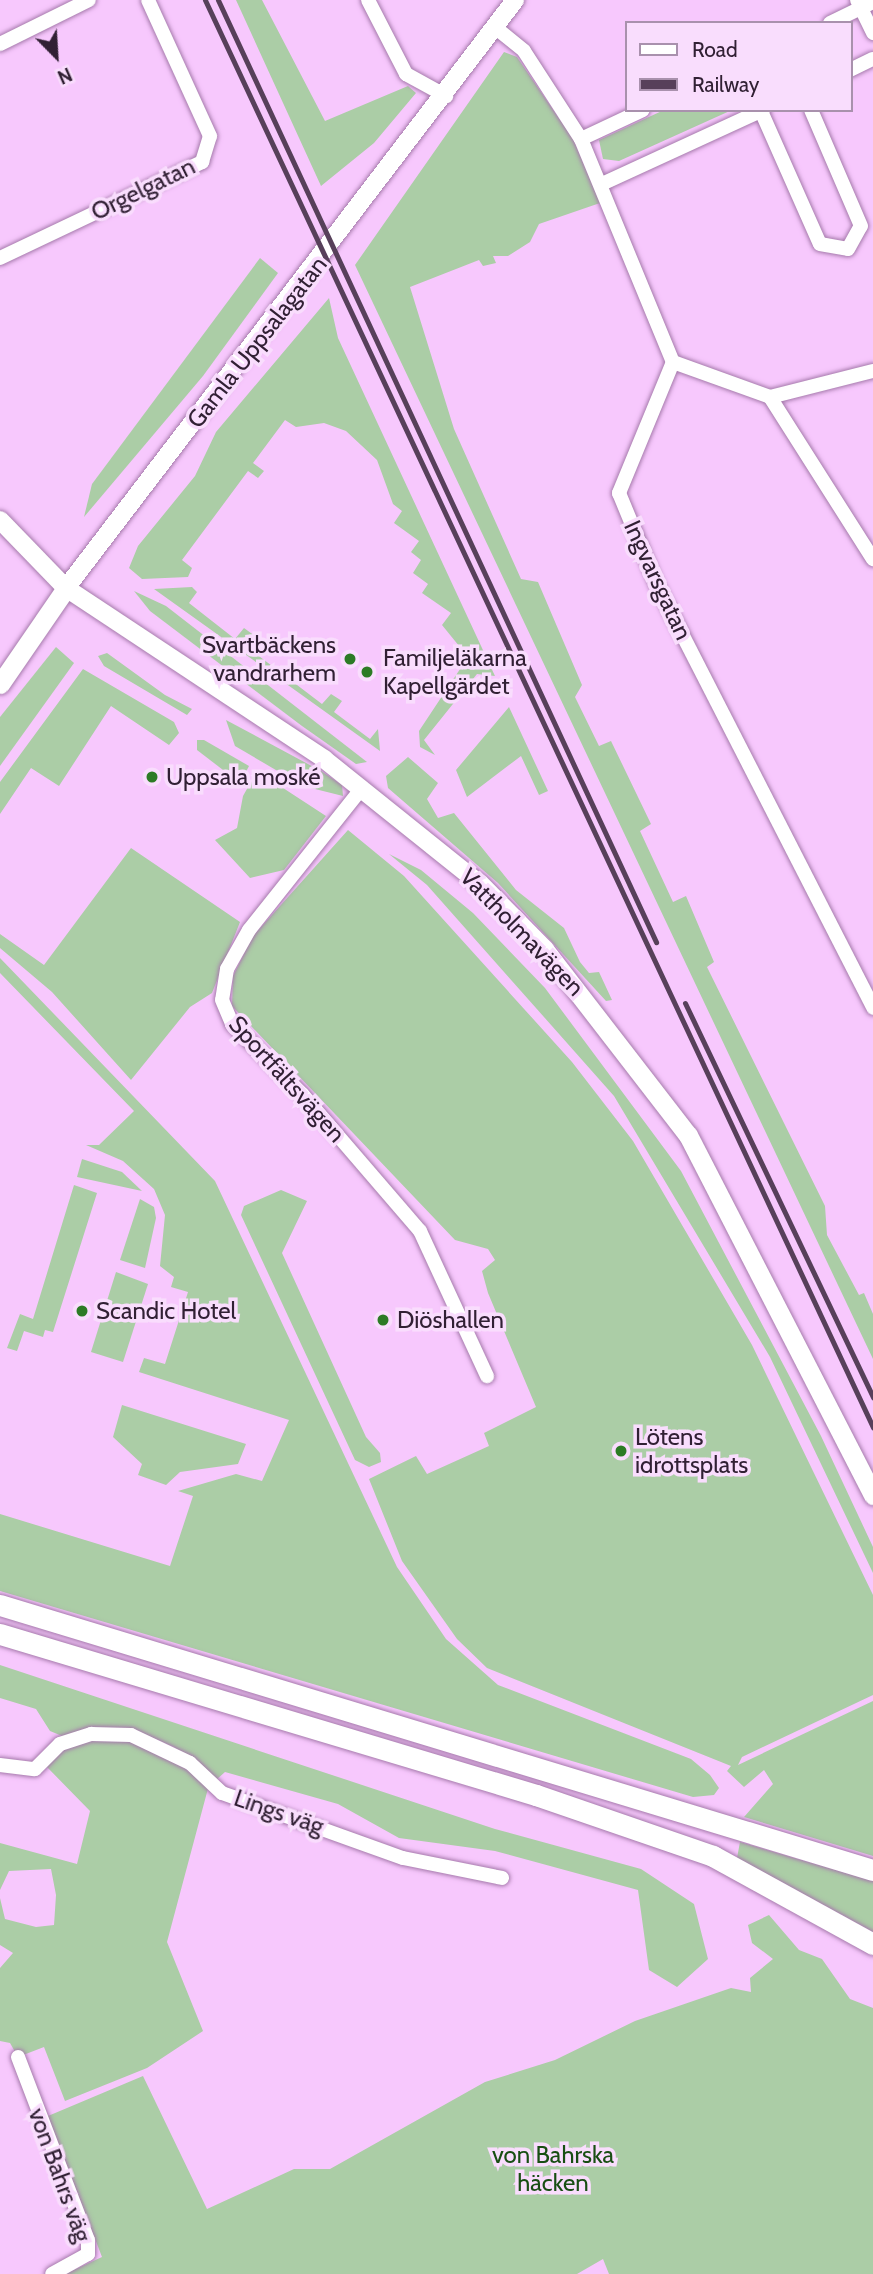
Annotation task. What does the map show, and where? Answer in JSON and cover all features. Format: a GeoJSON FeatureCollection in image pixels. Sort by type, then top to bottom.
{"type":"FeatureCollection","features":[{"type":"Feature","properties":{"kind":"main road","name":"Gamla Uppsalagatan"},"geometry":{"type":"LineString","coordinates":[[0,684],[66,588]]}},
{"type":"Feature","properties":{"kind":"main road","name":"Vattholmavägen"},"geometry":{"type":"LineString","coordinates":[[479,883],[552,958],[688,1135],[873,1496]]}},
{"type":"Feature","properties":{"kind":"main road"},"geometry":{"type":"LineString","coordinates":[[0,1605],[873,1870]]}},
{"type":"Feature","properties":{"kind":"main road"},"geometry":{"type":"LineString","coordinates":[[0,1634],[536,1795],[713,1856],[873,1944]]}},
{"type":"Feature","properties":{"kind":"street"},"geometry":{"type":"LineString","coordinates":[[0,44],[89,0]]}},
{"type":"Feature","properties":{"kind":"street","name":"Orgelgatan"},"geometry":{"type":"LineString","coordinates":[[0,258],[202,162],[210,136],[148,0]]}},
{"type":"Feature","properties":{"kind":"street"},"geometry":{"type":"LineString","coordinates":[[368,0],[406,74],[446,96]]}},
{"type":"Feature","properties":{"kind":"street","name":"Gamla Uppsalagatan"},"geometry":{"type":"LineString","coordinates":[[66,588],[446,96],[515,0]]}},
{"type":"Feature","properties":{"kind":"street"},"geometry":{"type":"LineString","coordinates":[[833,21],[863,4],[873,33]]}},
{"type":"Feature","properties":{"kind":"street"},"geometry":{"type":"LineString","coordinates":[[496,29],[524,51],[582,139],[604,183],[673,362],[771,397],[873,371]]}},
{"type":"Feature","properties":{"kind":"street"},"geometry":{"type":"LineString","coordinates":[[852,69],[873,60]]}},
{"type":"Feature","properties":{"kind":"street"},"geometry":{"type":"LineString","coordinates":[[582,139],[639,112]]}},
{"type":"Feature","properties":{"kind":"street"},"geometry":{"type":"LineString","coordinates":[[604,183],[760,112]]}},
{"type":"Feature","properties":{"kind":"street"},"geometry":{"type":"LineString","coordinates":[[762,112],[820,244],[848,249],[861,226],[812,112]]}},
{"type":"Feature","properties":{"kind":"street","name":"Ingvarsgatan"},"geometry":{"type":"LineString","coordinates":[[673,362],[619,493],[657,585],[873,1008]]}},
{"type":"Feature","properties":{"kind":"street"},"geometry":{"type":"LineString","coordinates":[[771,397],[873,559]]}},
{"type":"Feature","properties":{"kind":"street","name":"Vattholmavägen"},"geometry":{"type":"LineString","coordinates":[[0,520],[66,588],[362,788],[479,883]]}},
{"type":"Feature","properties":{"kind":"street","name":"Sportfältsvägen"},"geometry":{"type":"LineString","coordinates":[[362,788],[249,930],[227,969],[222,1000],[232,1024],[303,1095],[420,1231],[487,1376]]}},
{"type":"Feature","properties":{"kind":"street","name":"Lings väg"},"geometry":{"type":"LineString","coordinates":[[0,1765],[35,1769],[46,1766],[60,1744],[91,1734],[131,1735],[190,1763],[222,1793],[403,1858],[502,1878]]}},
{"type":"Feature","properties":{"kind":"street","name":"von Bahrs väg"},"geometry":{"type":"LineString","coordinates":[[18,2057],[88,2240],[88,2254],[52,2274]]}},
{"type":"Feature","properties":{"kind":"green space"},"geometry":{"type":"Polygon","coordinates":[[[236,0],[262,0],[325,121],[408,86],[416,93],[374,143],[321,186],[236,0]]]}},
{"type":"Feature","properties":{"kind":"green space"},"geometry":{"type":"Polygon","coordinates":[[[504,52],[517,57],[573,139],[600,203],[539,224],[530,242],[508,256],[493,256],[496,263],[483,266],[479,260],[410,287],[454,429],[521,579],[538,582],[582,685],[575,697],[599,746],[611,741],[651,824],[640,831],[673,902],[686,896],[714,962],[707,967],[825,1206],[827,1235],[859,1295],[864,1293],[873,1314],[873,1359],[355,265],[504,52]]]}},
{"type":"Feature","properties":{"kind":"green space"},"geometry":{"type":"Polygon","coordinates":[[[660,112],[728,112],[619,161],[603,159],[599,140],[660,112]]]}},
{"type":"Feature","properties":{"kind":"green space"},"geometry":{"type":"Polygon","coordinates":[[[260,258],[278,273],[203,376],[84,517],[92,484],[260,258]]]}},
{"type":"Feature","properties":{"kind":"green space"},"geometry":{"type":"Polygon","coordinates":[[[329,298],[338,338],[495,676],[477,674],[424,740],[435,755],[420,747],[419,731],[468,657],[442,625],[451,613],[422,593],[428,584],[413,573],[421,560],[411,552],[419,541],[394,523],[402,511],[393,504],[377,460],[346,431],[324,423],[296,427],[285,420],[253,463],[264,471],[258,478],[248,471],[182,560],[192,568],[188,577],[142,579],[129,568],[138,546],[195,476],[216,432],[329,298]]]}},
{"type":"Feature","properties":{"kind":"green space"},"geometry":{"type":"Polygon","coordinates":[[[192,587],[197,592],[189,603],[235,639],[244,628],[255,636],[247,647],[322,704],[331,694],[342,701],[334,712],[370,739],[378,729],[380,751],[154,589],[192,587]]]}},
{"type":"Feature","properties":{"kind":"green space"},"geometry":{"type":"Polygon","coordinates":[[[134,591],[166,606],[367,762],[356,764],[302,726],[150,611],[134,591]]]}},
{"type":"Feature","properties":{"kind":"green space"},"geometry":{"type":"Polygon","coordinates":[[[56,647],[74,663],[0,766],[0,717],[56,647]]]}},
{"type":"Feature","properties":{"kind":"green space"},"geometry":{"type":"Polygon","coordinates":[[[107,653],[165,695],[192,709],[187,715],[104,666],[98,656],[107,653]]]}},
{"type":"Feature","properties":{"kind":"green space"},"geometry":{"type":"Polygon","coordinates":[[[83,669],[174,722],[179,733],[169,745],[111,706],[59,786],[31,768],[0,814],[0,782],[83,669]]]}},
{"type":"Feature","properties":{"kind":"green space"},"geometry":{"type":"Polygon","coordinates":[[[509,707],[548,791],[539,795],[521,756],[467,797],[456,770],[509,707]]]}},
{"type":"Feature","properties":{"kind":"green space"},"geometry":{"type":"Polygon","coordinates":[[[226,720],[321,771],[342,785],[343,796],[303,786],[235,746],[226,720]]]}},
{"type":"Feature","properties":{"kind":"green space"},"geometry":{"type":"Polygon","coordinates":[[[197,740],[204,740],[249,766],[240,783],[197,750],[197,740]]]}},
{"type":"Feature","properties":{"kind":"green space"},"geometry":{"type":"Polygon","coordinates":[[[408,757],[438,783],[427,799],[438,818],[454,813],[516,890],[564,928],[580,962],[589,973],[599,972],[612,1000],[606,1001],[498,883],[388,788],[386,776],[408,757]]]}},
{"type":"Feature","properties":{"kind":"green space"},"geometry":{"type":"Polygon","coordinates":[[[257,771],[326,816],[284,870],[250,878],[215,840],[237,828],[243,796],[257,771]]]}},
{"type":"Feature","properties":{"kind":"green space"},"geometry":{"type":"Polygon","coordinates":[[[348,830],[404,876],[572,1062],[633,1141],[752,1345],[873,1595],[873,1695],[742,1757],[738,1765],[873,1701],[873,1856],[744,1817],[773,1784],[764,1770],[744,1787],[727,1771],[731,1766],[487,1668],[457,1639],[402,1561],[369,1479],[416,1456],[427,1474],[489,1446],[484,1433],[536,1407],[488,1293],[482,1271],[495,1260],[488,1249],[455,1240],[232,1006],[233,976],[253,936],[348,830]]]}},
{"type":"Feature","properties":{"kind":"green space"},"geometry":{"type":"Polygon","coordinates":[[[131,848],[240,922],[212,993],[190,1007],[131,1080],[52,992],[0,948],[0,934],[44,965],[131,848]]]}},
{"type":"Feature","properties":{"kind":"green space"},"geometry":{"type":"Polygon","coordinates":[[[389,854],[421,870],[473,913],[545,988],[681,1171],[821,1436],[873,1547],[873,1573],[770,1357],[614,1096],[427,885],[389,854]]]}},
{"type":"Feature","properties":{"kind":"green space"},"geometry":{"type":"Polygon","coordinates":[[[0,958],[215,1181],[397,1567],[446,1639],[498,1685],[691,1759],[710,1775],[719,1788],[714,1795],[693,1797],[0,1591],[0,1514],[170,1566],[193,1496],[178,1491],[236,1474],[262,1481],[289,1420],[139,1372],[144,1358],[165,1364],[188,1292],[171,1287],[174,1277],[160,1266],[165,1215],[154,1189],[123,1161],[86,1145],[99,1145],[134,1111],[0,973],[0,958]]]}},
{"type":"Feature","properties":{"kind":"green space"},"geometry":{"type":"Polygon","coordinates":[[[82,1159],[122,1172],[142,1191],[77,1177],[82,1159]]]}},
{"type":"Feature","properties":{"kind":"green space"},"geometry":{"type":"Polygon","coordinates":[[[74,1185],[97,1193],[53,1332],[45,1330],[43,1337],[24,1331],[17,1351],[7,1348],[20,1314],[33,1319],[74,1185]]]}},
{"type":"Feature","properties":{"kind":"green space"},"geometry":{"type":"Polygon","coordinates":[[[281,1190],[307,1201],[282,1253],[366,1437],[380,1453],[381,1462],[369,1467],[355,1460],[241,1215],[244,1206],[281,1190]]]}},
{"type":"Feature","properties":{"kind":"green space"},"geometry":{"type":"Polygon","coordinates":[[[140,1199],[154,1207],[156,1218],[145,1268],[120,1260],[140,1199]]]}},
{"type":"Feature","properties":{"kind":"green space"},"geometry":{"type":"Polygon","coordinates":[[[116,1272],[148,1284],[123,1362],[91,1352],[116,1272]]]}},
{"type":"Feature","properties":{"kind":"green space"},"geometry":{"type":"Polygon","coordinates":[[[122,1405],[246,1444],[238,1464],[180,1472],[166,1485],[138,1475],[142,1464],[113,1437],[122,1405]]]}},
{"type":"Feature","properties":{"kind":"green space"},"geometry":{"type":"Polygon","coordinates":[[[0,1665],[495,1829],[641,1869],[694,1904],[708,1959],[677,1987],[649,1970],[638,1890],[495,1851],[399,1838],[338,1804],[225,1772],[216,1780],[174,1747],[139,1732],[67,1738],[50,1731],[36,1709],[0,1698],[0,1665]]]}},
{"type":"Feature","properties":{"kind":"green space"},"geometry":{"type":"Polygon","coordinates":[[[124,1733],[210,1781],[167,1942],[203,2031],[147,2068],[65,2101],[44,2047],[18,2057],[10,2043],[0,2041],[0,1968],[13,1953],[0,1945],[0,1898],[5,1919],[36,1927],[54,1925],[56,1895],[51,1869],[9,1871],[0,1890],[0,1843],[77,1864],[90,1811],[46,1766],[54,1747],[124,1733]]]}},
{"type":"Feature","properties":{"kind":"green space"},"geometry":{"type":"Polygon","coordinates":[[[740,1842],[873,1881],[873,1932],[737,1858],[740,1842]]]}},
{"type":"Feature","properties":{"kind":"green space","name":"von Bahrska häcken"},"geometry":{"type":"Polygon","coordinates":[[[769,1915],[799,1950],[822,1959],[850,1999],[873,2008],[873,2274],[609,2274],[603,2259],[577,2274],[65,2274],[102,2257],[48,2116],[143,2076],[207,2209],[294,2169],[330,2169],[485,2082],[555,2060],[635,2021],[731,1988],[751,1992],[750,1978],[773,1959],[752,1943],[748,1925],[769,1915]]]}},
{"type":"Feature","properties":{"kind":"railway"},"geometry":{"type":"LineString","coordinates":[[205,0],[873,1427]]}},
{"type":"Feature","properties":{"kind":"railway"},"geometry":{"type":"LineString","coordinates":[[218,0],[656,942]]}},
{"type":"Feature","properties":{"kind":"railway"},"geometry":{"type":"LineString","coordinates":[[685,1003],[873,1398]]}},
{"type":"Feature","properties":{"kind":"place","name":"Svartbäckens vandrarhem"},"geometry":{"type":"Point","coordinates":[350,659]}},
{"type":"Feature","properties":{"kind":"place","name":"Familjeläkarna Kapellgärdet"},"geometry":{"type":"Point","coordinates":[367,672]}},
{"type":"Feature","properties":{"kind":"place","name":"Uppsala moské"},"geometry":{"type":"Point","coordinates":[152,777]}},
{"type":"Feature","properties":{"kind":"place","name":"Scandic Hotel"},"geometry":{"type":"Point","coordinates":[82,1311]}},
{"type":"Feature","properties":{"kind":"place","name":"Diöshallen"},"geometry":{"type":"Point","coordinates":[383,1320]}},
{"type":"Feature","properties":{"kind":"place","name":"Lötens idrottsplats"},"geometry":{"type":"Point","coordinates":[621,1451]}}]}
